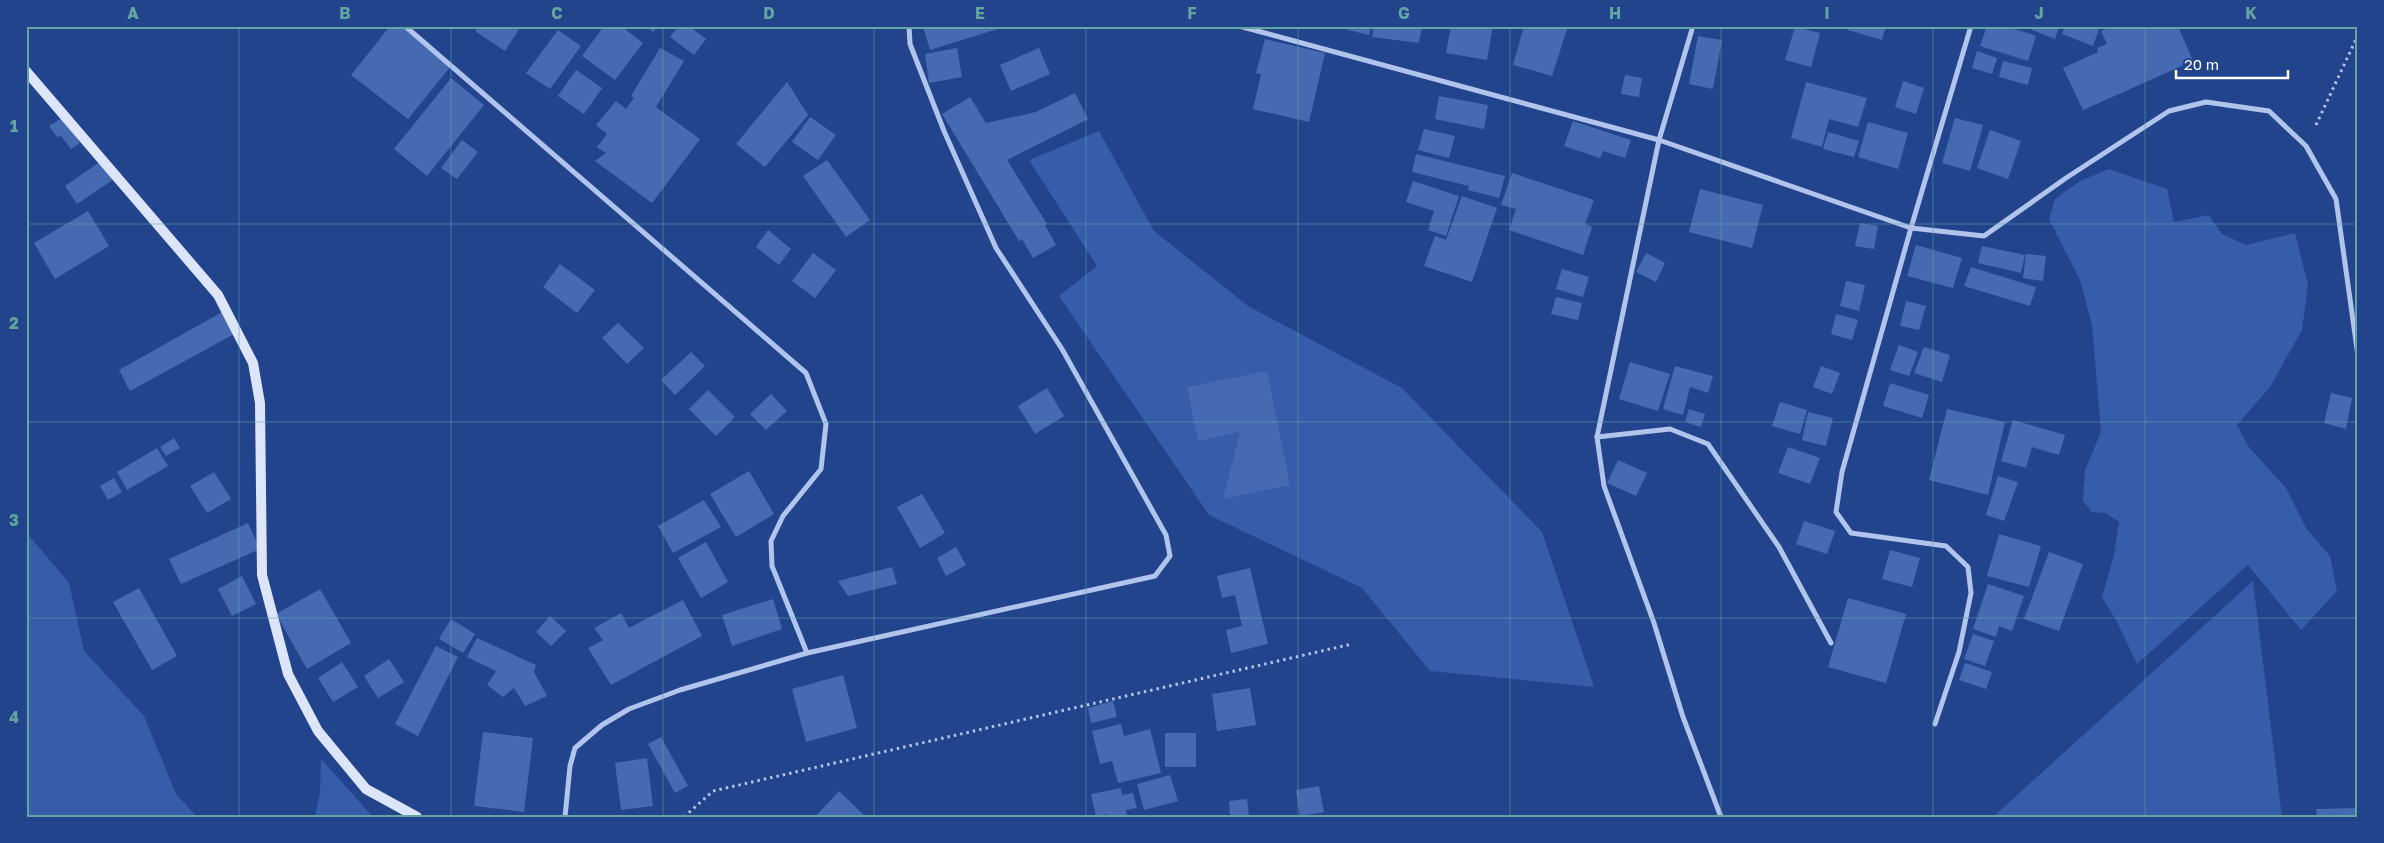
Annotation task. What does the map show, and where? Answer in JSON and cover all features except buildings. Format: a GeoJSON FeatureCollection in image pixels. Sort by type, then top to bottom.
{"type":"FeatureCollection","features":[{"type":"Feature","properties":{"kind":"main road"},"geometry":{"type":"LineString","coordinates":[[26,71],[218,295],[253,363],[260,403],[262,574],[288,674],[318,731],[366,790],[417,817]]}},
{"type":"Feature","properties":{"kind":"street"},"geometry":{"type":"LineString","coordinates":[[406,26],[806,373],[826,424],[821,470],[784,516],[771,541],[772,566],[807,653]]}},
{"type":"Feature","properties":{"kind":"street"},"geometry":{"type":"LineString","coordinates":[[565,817],[570,766],[575,748],[602,725],[629,709],[680,690],[807,653],[1155,576],[1170,556],[1166,535],[1067,358],[996,248],[944,131],[910,44],[909,26]]}},
{"type":"Feature","properties":{"kind":"street"},"geometry":{"type":"LineString","coordinates":[[1240,26],[1659,140],[1911,228],[1984,236],[2074,173],[2169,111],[2206,102],[2268,111],[2306,146],[2336,199],[2358,356]]}},
{"type":"Feature","properties":{"kind":"street"},"geometry":{"type":"LineString","coordinates":[[1693,26],[1659,140],[1597,437],[1604,486],[1654,623],[1683,717],[1721,817]]}},
{"type":"Feature","properties":{"kind":"street"},"geometry":{"type":"LineString","coordinates":[[1935,724],[1959,652],[1971,593],[1968,567],[1946,546],[1851,533],[1836,512],[1842,472],[1911,228],[1971,26]]}},
{"type":"Feature","properties":{"kind":"street"},"geometry":{"type":"LineString","coordinates":[[1597,437],[1670,429],[1708,444],[1779,547],[1831,643]]}},
{"type":"Feature","properties":{"kind":"path"},"geometry":{"type":"LineString","coordinates":[[2306,146],[2358,35]]}},
{"type":"Feature","properties":{"kind":"path"},"geometry":{"type":"LineString","coordinates":[[684,817],[713,791],[899,750],[1352,644]]}},
{"type":"Feature","properties":{"kind":"shaded area"},"geometry":{"type":"Polygon","coordinates":[[[1099,131],[1154,231],[1248,306],[1402,388],[1542,532],[1594,687],[1430,671],[1362,588],[1209,515],[1059,296],[1097,266],[1029,160],[1099,131]]]}},
{"type":"Feature","properties":{"kind":"shaded area"},"geometry":{"type":"Polygon","coordinates":[[[2109,169],[2167,189],[2174,222],[2209,215],[2222,234],[2246,245],[2295,233],[2308,285],[2302,330],[2270,387],[2237,425],[2248,446],[2286,488],[2306,528],[2330,556],[2337,591],[2301,630],[2248,565],[2137,664],[2117,622],[2102,597],[2114,555],[2119,522],[2105,513],[2092,512],[2083,501],[2085,470],[2101,432],[2092,325],[2080,280],[2049,219],[2055,199],[2080,181],[2109,169]]]}},
{"type":"Feature","properties":{"kind":"shaded area"},"geometry":{"type":"Polygon","coordinates":[[[26,532],[69,583],[84,651],[144,716],[176,794],[197,817],[26,817],[26,532]]]}},
{"type":"Feature","properties":{"kind":"shaded area"},"geometry":{"type":"Polygon","coordinates":[[[2253,581],[2282,817],[1993,817],[2253,581]]]}},
{"type":"Feature","properties":{"kind":"shaded area"},"geometry":{"type":"Polygon","coordinates":[[[321,759],[373,817],[315,817],[320,793],[321,759]]]}}]}
